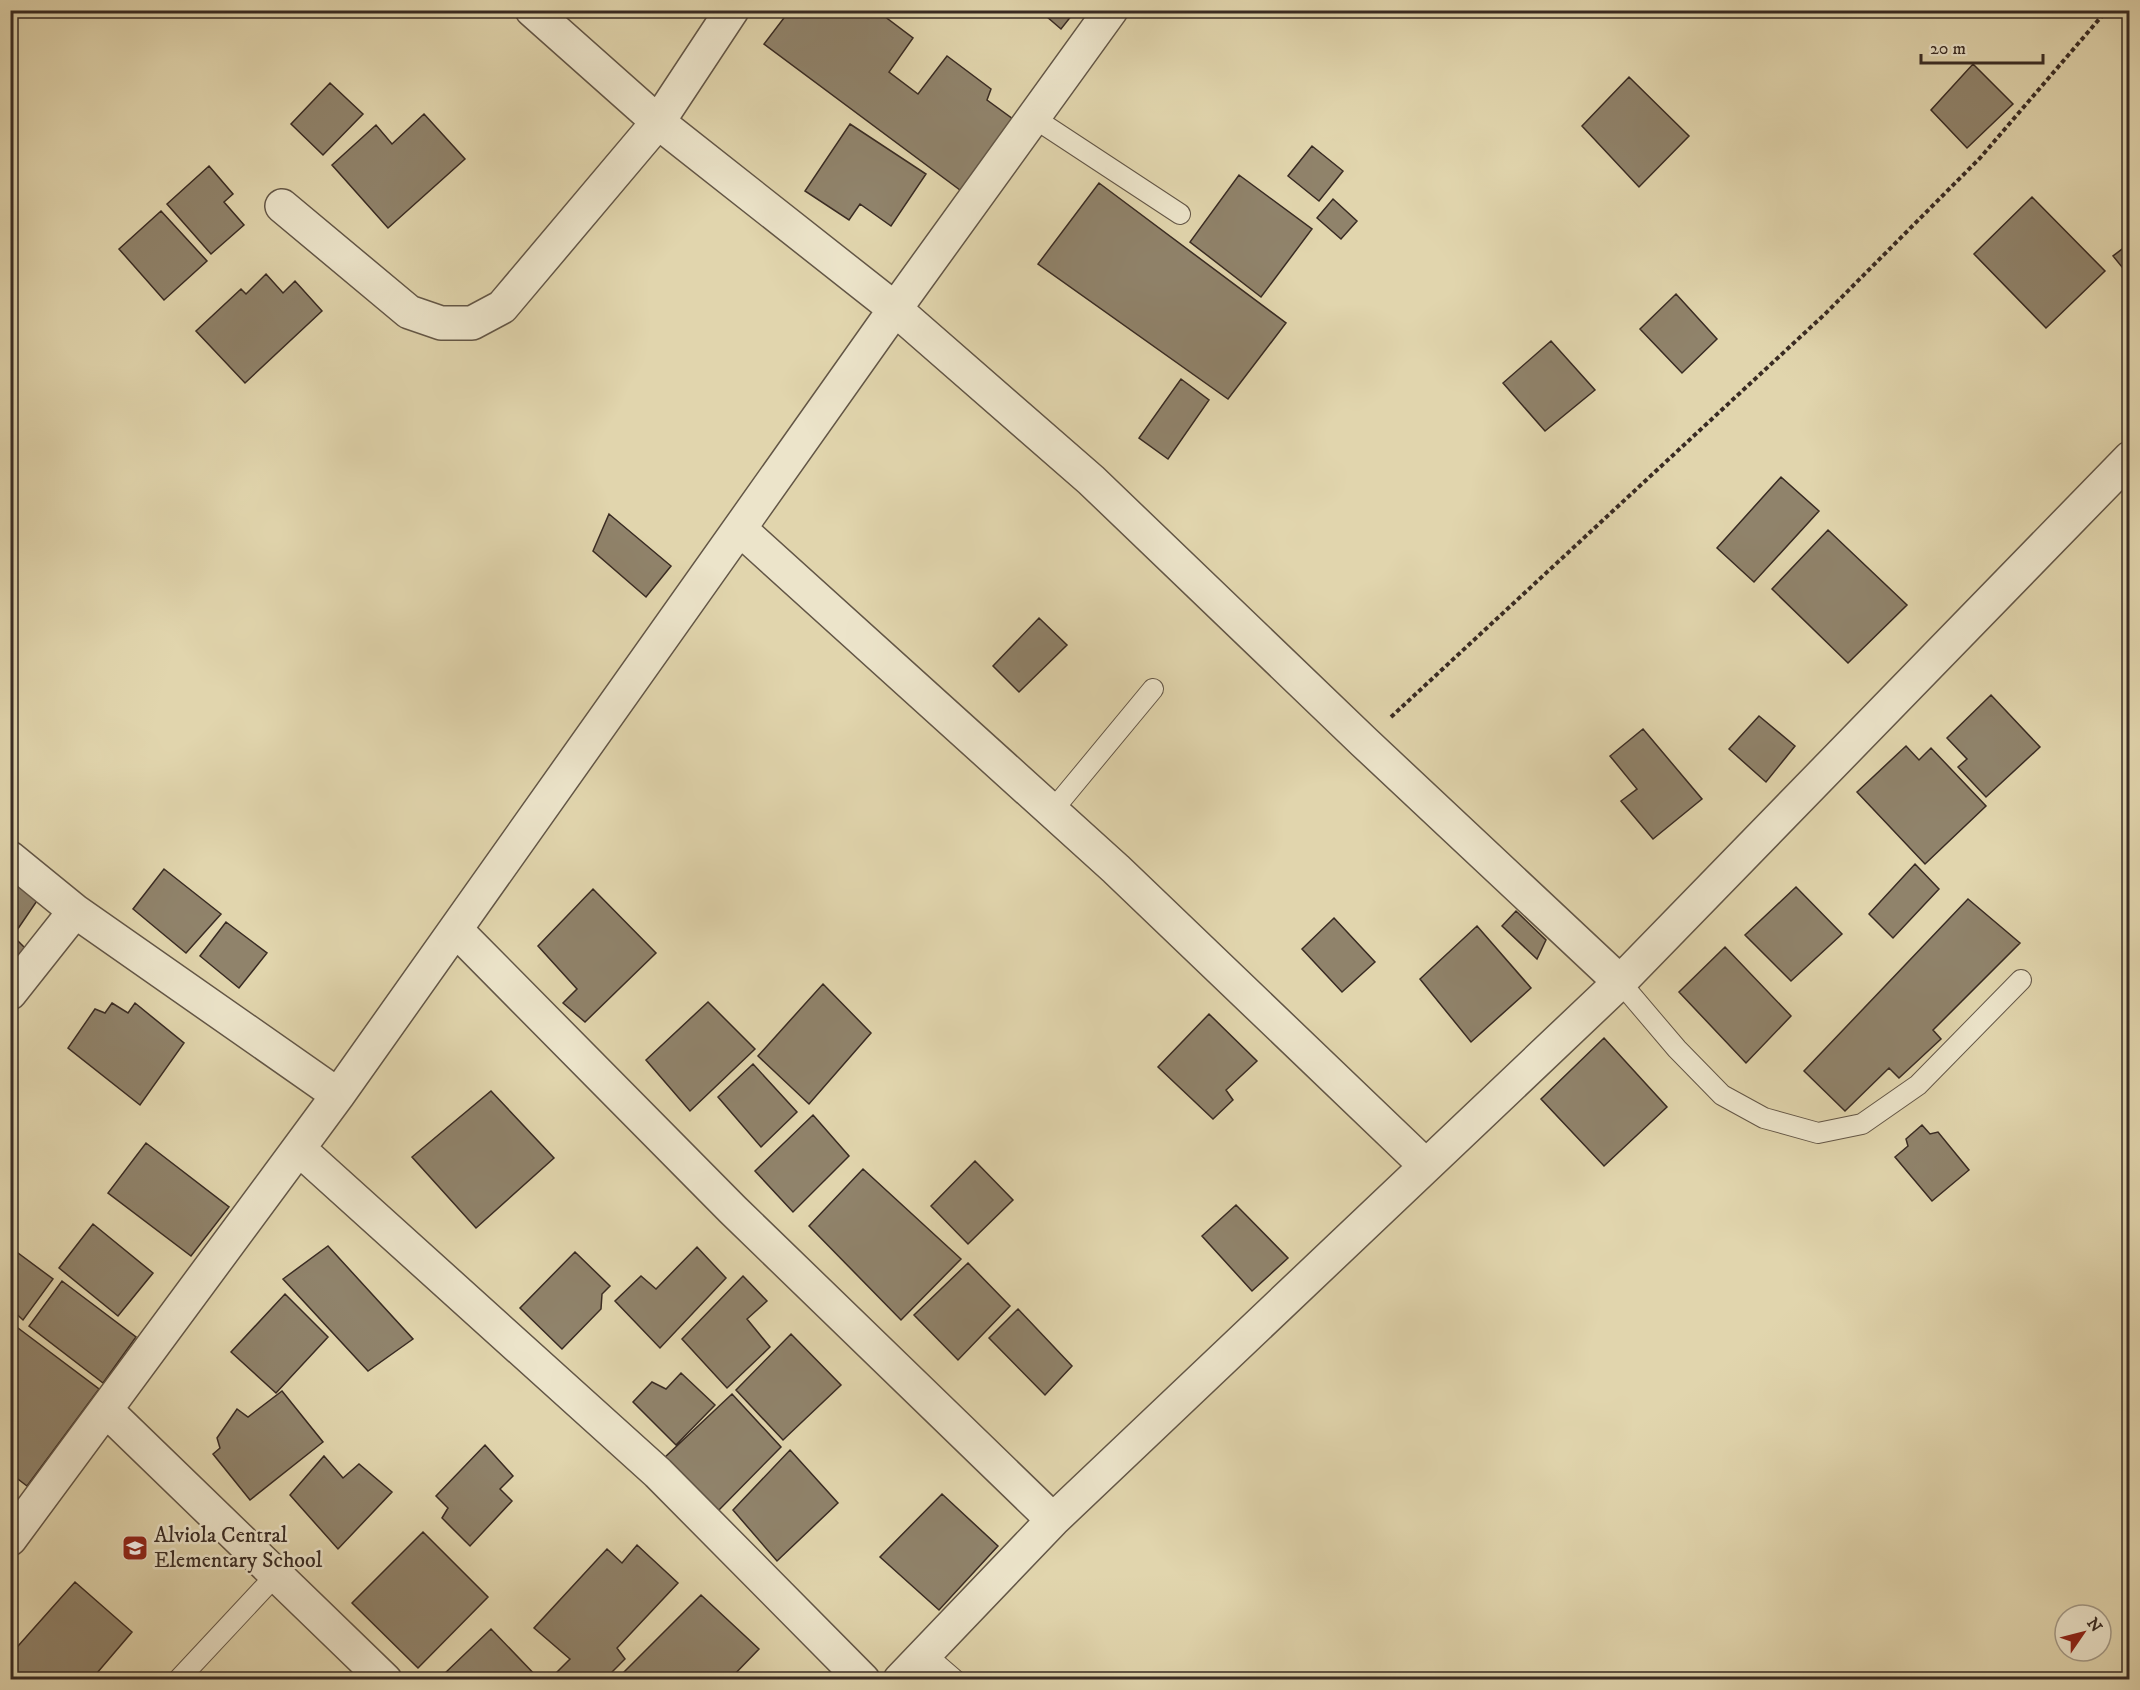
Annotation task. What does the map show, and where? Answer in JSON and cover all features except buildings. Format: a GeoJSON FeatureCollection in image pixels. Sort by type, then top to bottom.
{"type":"FeatureCollection","features":[{"type":"Feature","properties":{"kind":"street"},"geometry":{"type":"LineString","coordinates":[[532,10],[658,122],[895,309],[1091,480],[1364,742],[1620,982]]}},
{"type":"Feature","properties":{"kind":"street"},"geometry":{"type":"LineString","coordinates":[[282,206],[409,312],[441,323],[472,323],[502,307],[658,122],[732,10]]}},
{"type":"Feature","properties":{"kind":"street"},"geometry":{"type":"LineString","coordinates":[[10,1539],[338,1095],[895,309],[1111,10]]}},
{"type":"Feature","properties":{"kind":"street"},"geometry":{"type":"LineString","coordinates":[[900,1680],[1053,1520],[1620,982],[2130,458]]}},
{"type":"Feature","properties":{"kind":"street"},"geometry":{"type":"LineString","coordinates":[[740,529],[1116,869],[1425,1165]]}},
{"type":"Feature","properties":{"kind":"street"},"geometry":{"type":"LineString","coordinates":[[10,858],[75,911],[338,1095]]}},
{"type":"Feature","properties":{"kind":"street"},"geometry":{"type":"LineString","coordinates":[[10,993],[75,911]]}},
{"type":"Feature","properties":{"kind":"street"},"geometry":{"type":"LineString","coordinates":[[456,930],[733,1210],[1053,1520]]}},
{"type":"Feature","properties":{"kind":"street"},"geometry":{"type":"LineString","coordinates":[[299,1149],[658,1473],[863,1680]]}},
{"type":"Feature","properties":{"kind":"street"},"geometry":{"type":"LineString","coordinates":[[106,1410],[385,1680]]}},
{"type":"Feature","properties":{"kind":"lane"},"geometry":{"type":"LineString","coordinates":[[1034,118],[1180,214]]}},
{"type":"Feature","properties":{"kind":"lane"},"geometry":{"type":"LineString","coordinates":[[1052,811],[1153,689]]}},
{"type":"Feature","properties":{"kind":"lane"},"geometry":{"type":"LineString","coordinates":[[1620,982],[1677,1049],[1722,1095],[1764,1118],[1818,1133],[1862,1124],[1918,1085],[2021,980]]}},
{"type":"Feature","properties":{"kind":"lane"},"geometry":{"type":"LineString","coordinates":[[178,1680],[277,1574]]}},
{"type":"Feature","properties":{"kind":"lane"},"geometry":{"type":"LineString","coordinates":[[925,1654],[955,1680]]}},
{"type":"Feature","properties":{"kind":"path"},"geometry":{"type":"LineString","coordinates":[[1364,742],[1833,306],[1980,158],[2107,10]]}},
{"type":"Feature","properties":{"kind":"place","name":"Alviola Central Elementary School"},"geometry":{"type":"Point","coordinates":[135,1548]}}]}
